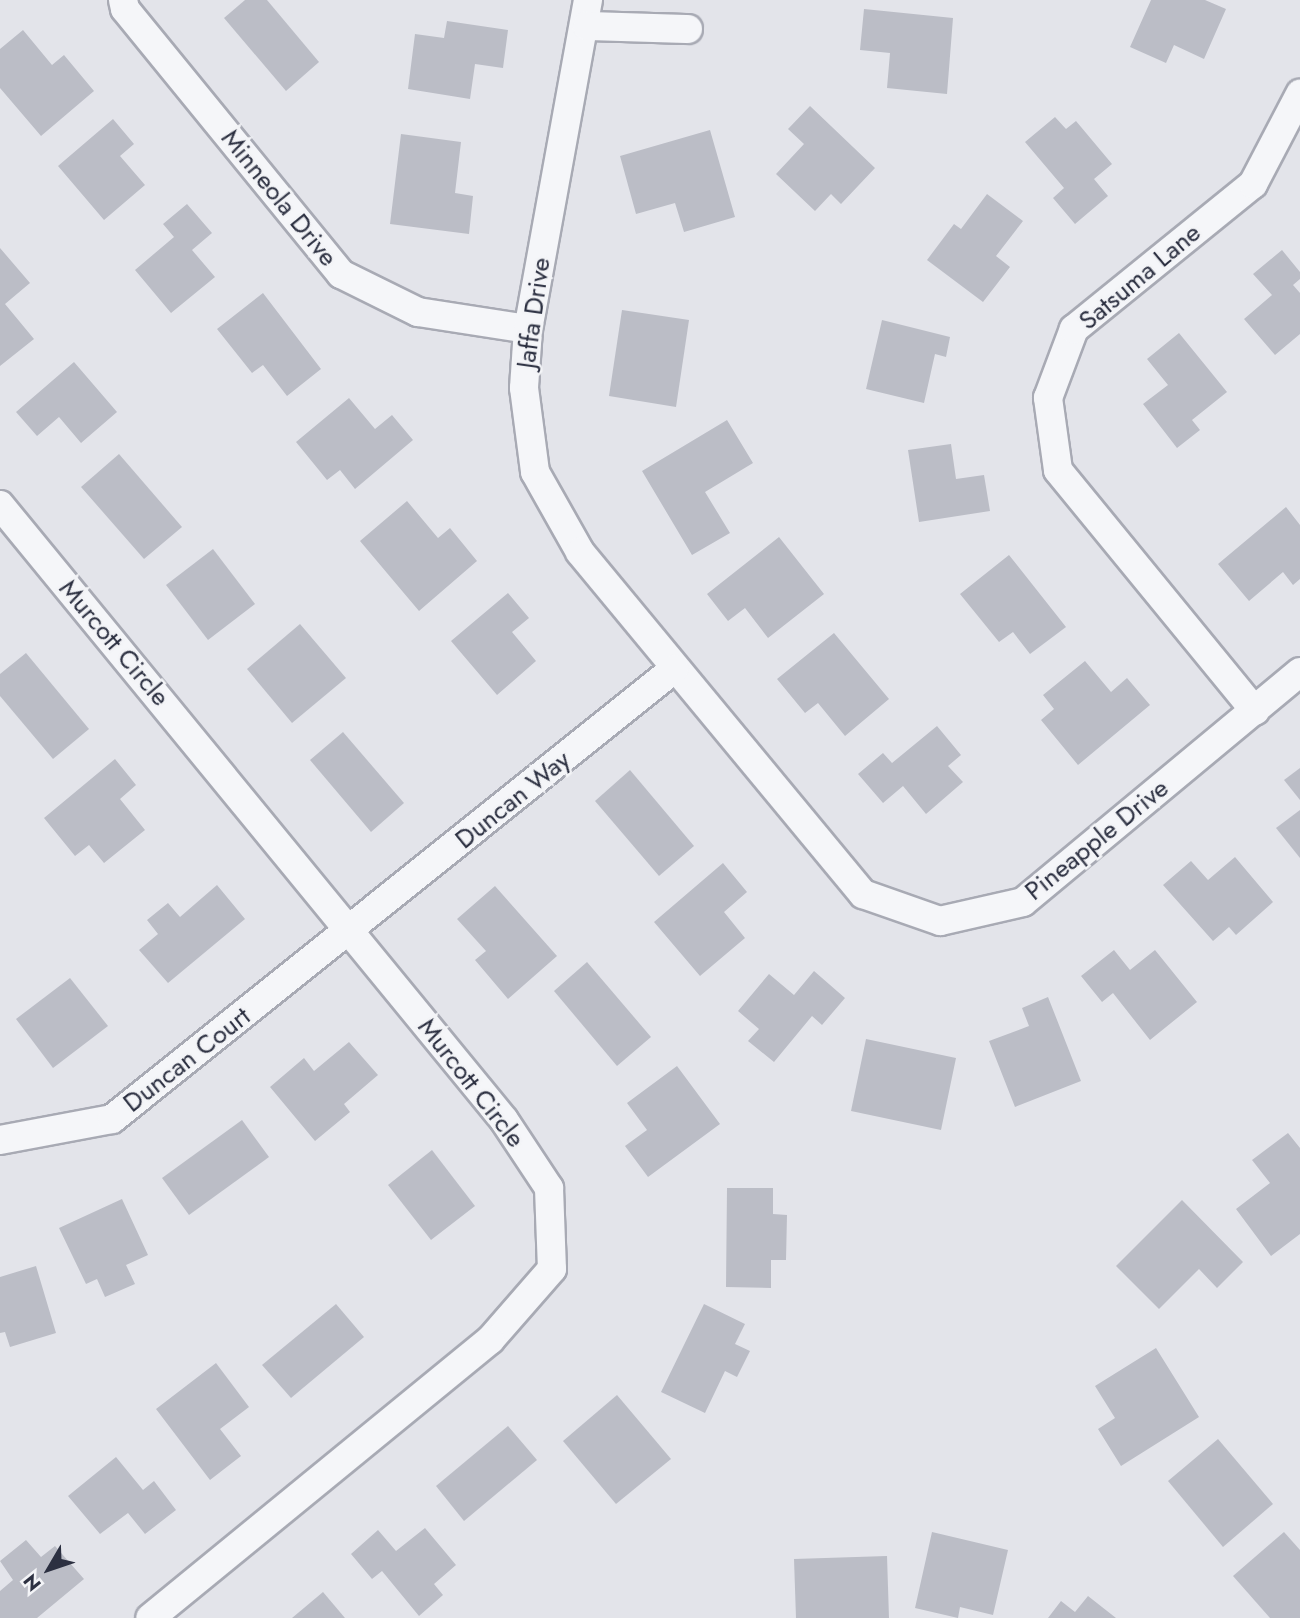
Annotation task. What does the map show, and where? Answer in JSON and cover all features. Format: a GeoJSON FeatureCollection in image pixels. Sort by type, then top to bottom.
{"type":"FeatureCollection","features":[{"type":"Feature","properties":{"kind":"street","name":"Minneola Drive"},"geometry":{"type":"LineString","coordinates":[[123,0],[125,9],[341,274],[418,312],[528,329]]}},
{"type":"Feature","properties":{"kind":"street","name":"Jaffa Drive"},"geometry":{"type":"LineString","coordinates":[[588,13],[528,329],[524,388],[535,472],[580,552],[674,669]]}},
{"type":"Feature","properties":{"kind":"street"},"geometry":{"type":"LineString","coordinates":[[588,13],[688,29]]}},
{"type":"Feature","properties":{"kind":"street","name":"Satsuma Lane"},"geometry":{"type":"LineString","coordinates":[[1255,711],[1058,470],[1048,398],[1074,329],[1253,184],[1300,94]]}},
{"type":"Feature","properties":{"kind":"street","name":"Murcott Circle"},"geometry":{"type":"LineString","coordinates":[[0,505],[504,1120],[549,1188],[552,1269],[491,1340],[150,1618]]}},
{"type":"Feature","properties":{"kind":"street","name":"Pineapple Drive"},"geometry":{"type":"LineString","coordinates":[[674,669],[863,894],[940,921],[1023,902],[1300,672]]}},
{"type":"Feature","properties":{"kind":"street","name":"Duncan Way"},"geometry":{"type":"LineString","coordinates":[[351,931],[674,669]]}},
{"type":"Feature","properties":{"kind":"street","name":"Duncan Court"},"geometry":{"type":"LineString","coordinates":[[0,1140],[112,1119],[351,931]]}},
{"type":"Feature","properties":{"kind":"building"},"geometry":{"type":"Polygon","coordinates":[[[245,0],[267,0],[319,62],[286,91],[224,18],[245,0]]]}},
{"type":"Feature","properties":{"kind":"building"},"geometry":{"type":"Polygon","coordinates":[[[1151,0],[1205,0],[1226,9],[1204,59],[1174,45],[1166,63],[1130,47],[1151,0]]]}},
{"type":"Feature","properties":{"kind":"building"},"geometry":{"type":"Polygon","coordinates":[[[864,9],[953,18],[947,94],[887,88],[890,53],[860,50],[864,9]]]}},
{"type":"Feature","properties":{"kind":"building"},"geometry":{"type":"Polygon","coordinates":[[[447,21],[508,30],[503,68],[475,64],[470,99],[408,89],[415,34],[444,38],[447,21]]]}},
{"type":"Feature","properties":{"kind":"building"},"geometry":{"type":"Polygon","coordinates":[[[23,30],[52,65],[64,55],[94,91],[41,136],[0,88],[0,49],[23,30]]]}},
{"type":"Feature","properties":{"kind":"building"},"geometry":{"type":"Polygon","coordinates":[[[810,106],[875,168],[841,204],[831,194],[815,211],[776,174],[804,144],[788,129],[810,106]]]}},
{"type":"Feature","properties":{"kind":"building"},"geometry":{"type":"Polygon","coordinates":[[[1055,117],[1066,129],[1076,121],[1112,164],[1094,179],[1108,196],[1075,224],[1053,198],[1064,188],[1025,142],[1055,117]]]}},
{"type":"Feature","properties":{"kind":"building"},"geometry":{"type":"Polygon","coordinates":[[[113,119],[134,144],[120,156],[145,185],[104,220],[58,166],[113,119]]]}},
{"type":"Feature","properties":{"kind":"building"},"geometry":{"type":"Polygon","coordinates":[[[710,130],[735,217],[684,232],[675,203],[636,214],[620,156],[710,130]]]}},
{"type":"Feature","properties":{"kind":"building"},"geometry":{"type":"Polygon","coordinates":[[[401,134],[461,142],[455,193],[473,196],[469,234],[390,224],[401,134]]]}},
{"type":"Feature","properties":{"kind":"building"},"geometry":{"type":"Polygon","coordinates":[[[987,194],[1023,221],[996,256],[1010,267],[983,302],[927,260],[954,224],[961,229],[987,194]]]}},
{"type":"Feature","properties":{"kind":"building"},"geometry":{"type":"Polygon","coordinates":[[[187,204],[212,233],[192,250],[215,277],[171,313],[135,270],[174,237],[163,224],[187,204]]]}},
{"type":"Feature","properties":{"kind":"building"},"geometry":{"type":"Polygon","coordinates":[[[0,248],[30,283],[5,304],[34,339],[0,366],[0,248]]]}},
{"type":"Feature","properties":{"kind":"building"},"geometry":{"type":"Polygon","coordinates":[[[1282,250],[1300,272],[1300,279],[1293,285],[1300,293],[1300,334],[1275,355],[1244,319],[1272,295],[1253,274],[1282,250]]]}},
{"type":"Feature","properties":{"kind":"building"},"geometry":{"type":"Polygon","coordinates":[[[263,293],[321,369],[287,396],[263,365],[252,373],[217,329],[263,293]]]}},
{"type":"Feature","properties":{"kind":"building"},"geometry":{"type":"Polygon","coordinates":[[[622,310],[689,320],[676,407],[609,396],[622,310]]]}},
{"type":"Feature","properties":{"kind":"building"},"geometry":{"type":"Polygon","coordinates":[[[882,320],[950,337],[946,357],[935,354],[924,403],[866,389],[882,320]]]}},
{"type":"Feature","properties":{"kind":"building"},"geometry":{"type":"Polygon","coordinates":[[[1179,333],[1227,392],[1192,420],[1200,430],[1177,448],[1143,404],[1168,385],[1147,359],[1179,333]]]}},
{"type":"Feature","properties":{"kind":"building"},"geometry":{"type":"Polygon","coordinates":[[[74,362],[117,412],[81,443],[59,417],[37,436],[16,412],[74,362]]]}},
{"type":"Feature","properties":{"kind":"building"},"geometry":{"type":"Polygon","coordinates":[[[349,398],[375,429],[392,415],[413,440],[355,489],[340,470],[327,480],[296,442],[349,398]]]}},
{"type":"Feature","properties":{"kind":"building"},"geometry":{"type":"Polygon","coordinates":[[[727,420],[753,463],[705,492],[730,533],[692,555],[642,471],[727,420]]]}},
{"type":"Feature","properties":{"kind":"building"},"geometry":{"type":"Polygon","coordinates":[[[951,444],[956,479],[984,475],[990,511],[919,522],[908,450],[951,444]]]}},
{"type":"Feature","properties":{"kind":"building"},"geometry":{"type":"Polygon","coordinates":[[[119,454],[182,527],[144,559],[81,487],[119,454]]]}},
{"type":"Feature","properties":{"kind":"building"},"geometry":{"type":"Polygon","coordinates":[[[407,501],[438,538],[450,528],[477,561],[419,611],[360,541],[407,501]]]}},
{"type":"Feature","properties":{"kind":"building"},"geometry":{"type":"Polygon","coordinates":[[[1286,507],[1300,525],[1300,579],[1293,585],[1283,572],[1249,601],[1218,564],[1286,507]]]}},
{"type":"Feature","properties":{"kind":"building"},"geometry":{"type":"Polygon","coordinates":[[[779,537],[824,594],[768,638],[745,608],[728,621],[707,594],[779,537]]]}},
{"type":"Feature","properties":{"kind":"building"},"geometry":{"type":"Polygon","coordinates":[[[213,549],[255,604],[208,640],[166,585],[213,549]]]}},
{"type":"Feature","properties":{"kind":"building"},"geometry":{"type":"Polygon","coordinates":[[[1009,555],[1066,627],[1030,654],[1013,632],[999,642],[960,594],[1009,555]]]}},
{"type":"Feature","properties":{"kind":"building"},"geometry":{"type":"Polygon","coordinates":[[[508,593],[529,618],[512,632],[536,661],[497,695],[451,641],[508,593]]]}},
{"type":"Feature","properties":{"kind":"building"},"geometry":{"type":"Polygon","coordinates":[[[300,624],[346,678],[292,723],[247,669],[300,624]]]}},
{"type":"Feature","properties":{"kind":"building"},"geometry":{"type":"Polygon","coordinates":[[[834,633],[889,699],[845,736],[818,703],[805,713],[777,679],[834,633]]]}},
{"type":"Feature","properties":{"kind":"building"},"geometry":{"type":"Polygon","coordinates":[[[26,653],[89,729],[53,759],[0,696],[0,674],[26,653]]]}},
{"type":"Feature","properties":{"kind":"building"},"geometry":{"type":"Polygon","coordinates":[[[1085,661],[1111,692],[1127,678],[1150,705],[1078,765],[1041,720],[1054,709],[1043,695],[1085,661]]]}},
{"type":"Feature","properties":{"kind":"building"},"geometry":{"type":"Polygon","coordinates":[[[937,726],[961,755],[948,766],[963,782],[926,814],[903,786],[883,803],[858,774],[883,753],[892,763],[937,726]]]}},
{"type":"Feature","properties":{"kind":"building"},"geometry":{"type":"Polygon","coordinates":[[[343,732],[404,803],[371,832],[310,760],[343,732]]]}},
{"type":"Feature","properties":{"kind":"building"},"geometry":{"type":"Polygon","coordinates":[[[115,759],[136,785],[120,799],[145,830],[104,863],[89,845],[75,856],[44,818],[115,759]]]}},
{"type":"Feature","properties":{"kind":"building"},"geometry":{"type":"Polygon","coordinates":[[[1300,768],[1300,800],[1284,780],[1300,768]]]}},
{"type":"Feature","properties":{"kind":"building"},"geometry":{"type":"Polygon","coordinates":[[[630,770],[694,846],[659,876],[595,801],[630,770]]]}},
{"type":"Feature","properties":{"kind":"building"},"geometry":{"type":"Polygon","coordinates":[[[1300,810],[1300,858],[1276,828],[1300,810]]]}},
{"type":"Feature","properties":{"kind":"building"},"geometry":{"type":"Polygon","coordinates":[[[1235,857],[1273,902],[1236,935],[1229,927],[1213,941],[1163,885],[1191,861],[1208,880],[1235,857]]]}},
{"type":"Feature","properties":{"kind":"building"},"geometry":{"type":"Polygon","coordinates":[[[723,863],[747,892],[724,912],[745,938],[700,976],[654,922],[723,863]]]}},
{"type":"Feature","properties":{"kind":"building"},"geometry":{"type":"Polygon","coordinates":[[[217,885],[245,919],[168,983],[139,950],[158,934],[147,920],[168,903],[180,917],[217,885]]]}},
{"type":"Feature","properties":{"kind":"building"},"geometry":{"type":"Polygon","coordinates":[[[495,886],[557,956],[508,999],[475,960],[486,951],[457,919],[495,886]]]}},
{"type":"Feature","properties":{"kind":"building"},"geometry":{"type":"Polygon","coordinates":[[[1114,950],[1130,970],[1155,950],[1197,1002],[1150,1040],[1113,993],[1102,1002],[1081,976],[1114,950]]]}},
{"type":"Feature","properties":{"kind":"building"},"geometry":{"type":"Polygon","coordinates":[[[587,962],[651,1037],[617,1066],[554,991],[587,962]]]}},
{"type":"Feature","properties":{"kind":"building"},"geometry":{"type":"Polygon","coordinates":[[[814,971],[845,998],[822,1025],[812,1016],[774,1062],[748,1041],[759,1029],[738,1011],[769,974],[794,995],[814,971]]]}},
{"type":"Feature","properties":{"kind":"building"},"geometry":{"type":"Polygon","coordinates":[[[70,978],[108,1026],[53,1068],[16,1019],[70,978]]]}},
{"type":"Feature","properties":{"kind":"building"},"geometry":{"type":"Polygon","coordinates":[[[1048,997],[1081,1081],[1015,1107],[989,1041],[1029,1026],[1022,1008],[1048,997]]]}},
{"type":"Feature","properties":{"kind":"building"},"geometry":{"type":"Polygon","coordinates":[[[866,1039],[956,1058],[941,1130],[851,1111],[866,1039]]]}},
{"type":"Feature","properties":{"kind":"building"},"geometry":{"type":"Polygon","coordinates":[[[349,1042],[378,1075],[344,1104],[350,1112],[315,1141],[270,1087],[304,1058],[314,1071],[349,1042]]]}},
{"type":"Feature","properties":{"kind":"building"},"geometry":{"type":"Polygon","coordinates":[[[677,1066],[720,1124],[648,1177],[625,1146],[647,1130],[627,1103],[677,1066]]]}},
{"type":"Feature","properties":{"kind":"building"},"geometry":{"type":"Polygon","coordinates":[[[242,1120],[269,1157],[189,1215],[162,1178],[242,1120]]]}},
{"type":"Feature","properties":{"kind":"building"},"geometry":{"type":"Polygon","coordinates":[[[1288,1133],[1300,1148],[1300,1234],[1271,1256],[1236,1209],[1270,1183],[1252,1160],[1288,1133]]]}},
{"type":"Feature","properties":{"kind":"building"},"geometry":{"type":"Polygon","coordinates":[[[432,1150],[475,1206],[431,1240],[388,1185],[432,1150]]]}},
{"type":"Feature","properties":{"kind":"building"},"geometry":{"type":"Polygon","coordinates":[[[727,1188],[773,1188],[773,1214],[787,1215],[786,1260],[771,1260],[771,1288],[726,1287],[727,1188]]]}},
{"type":"Feature","properties":{"kind":"building"},"geometry":{"type":"Polygon","coordinates":[[[122,1199],[148,1255],[126,1265],[135,1284],[105,1297],[97,1279],[86,1284],[59,1228],[122,1199]]]}},
{"type":"Feature","properties":{"kind":"building"},"geometry":{"type":"Polygon","coordinates":[[[1182,1200],[1243,1262],[1217,1288],[1199,1269],[1159,1309],[1116,1266],[1182,1200]]]}},
{"type":"Feature","properties":{"kind":"building"},"geometry":{"type":"Polygon","coordinates":[[[36,1266],[56,1333],[10,1347],[5,1332],[0,1333],[0,1277],[36,1266]]]}},
{"type":"Feature","properties":{"kind":"building"},"geometry":{"type":"Polygon","coordinates":[[[336,1304],[364,1337],[291,1398],[262,1365],[336,1304]]]}},
{"type":"Feature","properties":{"kind":"building"},"geometry":{"type":"Polygon","coordinates":[[[704,1304],[745,1324],[735,1344],[750,1351],[737,1377],[725,1371],[705,1413],[661,1392],[704,1304]]]}},
{"type":"Feature","properties":{"kind":"building"},"geometry":{"type":"Polygon","coordinates":[[[1156,1348],[1199,1417],[1121,1466],[1098,1429],[1115,1418],[1095,1386],[1156,1348]]]}},
{"type":"Feature","properties":{"kind":"building"},"geometry":{"type":"Polygon","coordinates":[[[216,1363],[249,1407],[220,1429],[241,1456],[210,1480],[156,1409],[216,1363]]]}},
{"type":"Feature","properties":{"kind":"building"},"geometry":{"type":"Polygon","coordinates":[[[617,1395],[671,1459],[616,1504],[563,1441],[617,1395]]]}},
{"type":"Feature","properties":{"kind":"building"},"geometry":{"type":"Polygon","coordinates":[[[508,1426],[537,1460],[464,1521],[436,1486],[508,1426]]]}},
{"type":"Feature","properties":{"kind":"building"},"geometry":{"type":"Polygon","coordinates":[[[1218,1439],[1273,1504],[1223,1547],[1168,1481],[1218,1439]]]}},
{"type":"Feature","properties":{"kind":"building"},"geometry":{"type":"Polygon","coordinates":[[[116,1457],[143,1490],[154,1481],[176,1510],[145,1534],[128,1513],[100,1534],[68,1496],[116,1457]]]}},
{"type":"Feature","properties":{"kind":"building"},"geometry":{"type":"Polygon","coordinates":[[[425,1528],[456,1565],[434,1584],[443,1595],[419,1616],[382,1571],[372,1579],[351,1554],[378,1530],[396,1551],[425,1528]]]}},
{"type":"Feature","properties":{"kind":"building"},"geometry":{"type":"Polygon","coordinates":[[[932,1532],[1008,1550],[993,1615],[960,1607],[958,1618],[915,1608],[932,1532]]]}},
{"type":"Feature","properties":{"kind":"building"},"geometry":{"type":"Polygon","coordinates":[[[1284,1532],[1300,1550],[1300,1618],[1270,1618],[1233,1576],[1284,1532]]]}},
{"type":"Feature","properties":{"kind":"building"},"geometry":{"type":"Polygon","coordinates":[[[26,1540],[41,1557],[55,1546],[84,1579],[37,1618],[0,1618],[0,1591],[13,1580],[0,1561],[26,1540]]]}},
{"type":"Feature","properties":{"kind":"building"},"geometry":{"type":"Polygon","coordinates":[[[887,1556],[889,1618],[796,1618],[794,1559],[887,1556]]]}},
{"type":"Feature","properties":{"kind":"building"},"geometry":{"type":"Polygon","coordinates":[[[323,1592],[345,1618],[292,1618],[323,1592]]]}},
{"type":"Feature","properties":{"kind":"building"},"geometry":{"type":"Polygon","coordinates":[[[1088,1596],[1116,1618],[1048,1618],[1061,1601],[1075,1612],[1088,1596]]]}}]}
